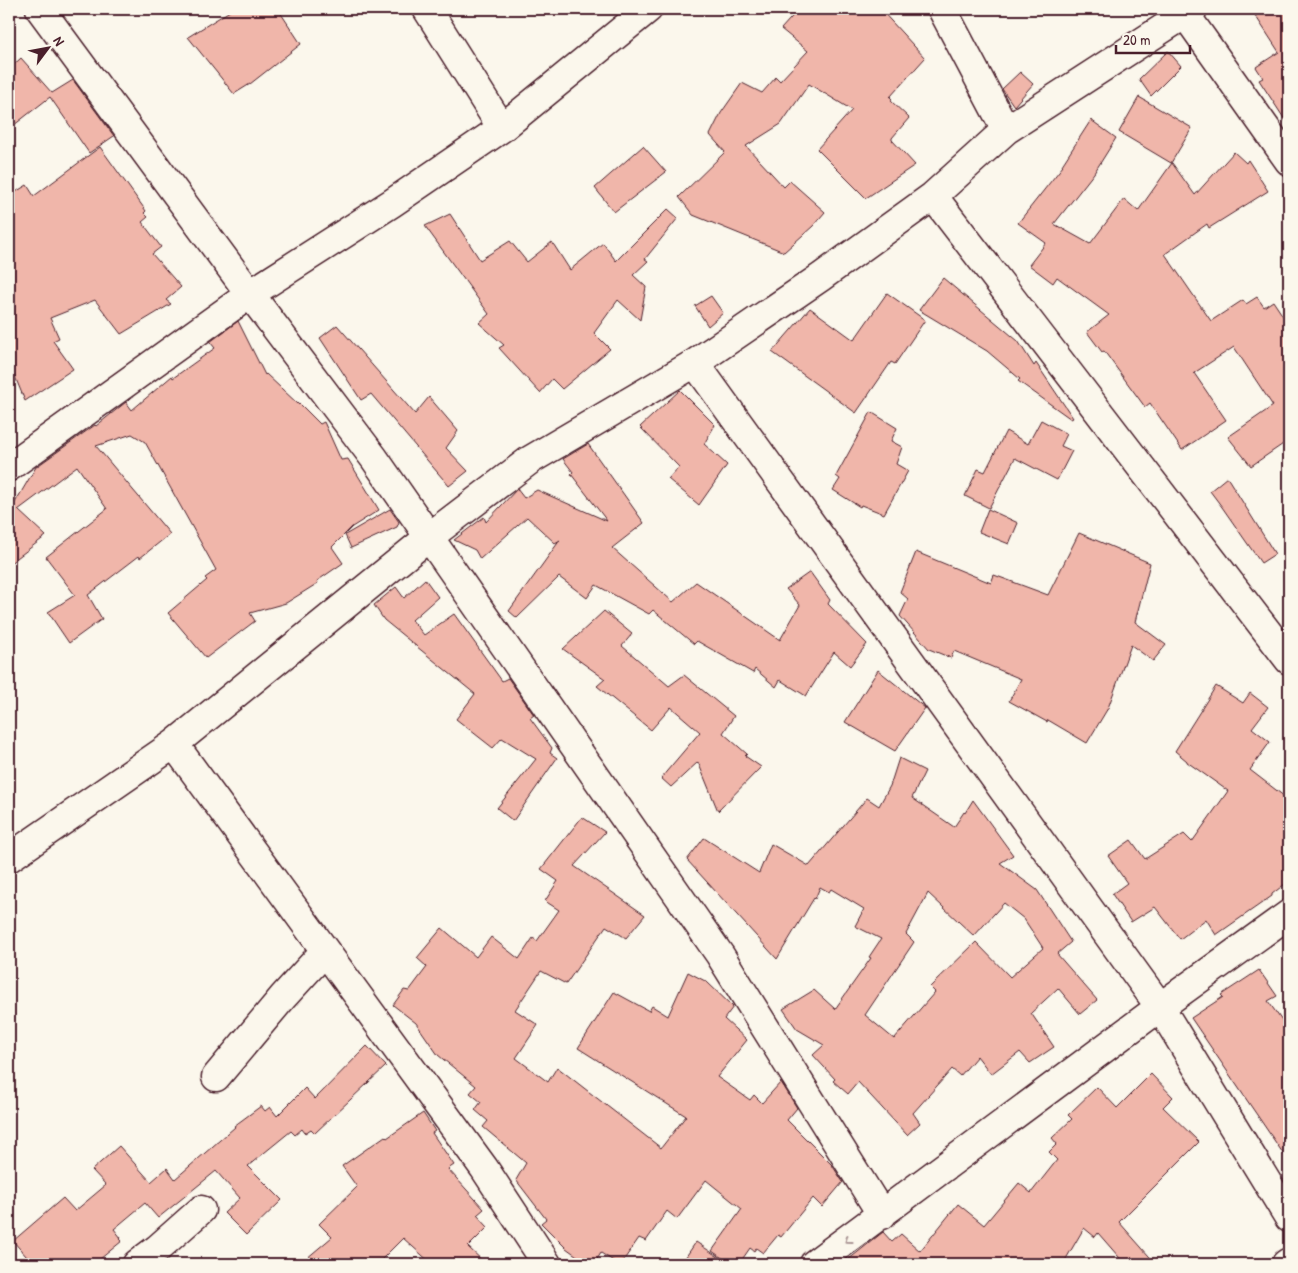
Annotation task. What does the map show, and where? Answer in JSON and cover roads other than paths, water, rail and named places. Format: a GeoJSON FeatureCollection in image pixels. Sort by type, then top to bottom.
{"type":"FeatureCollection","features":[{"type":"Feature","properties":{"kind":"street"},"geometry":{"type":"LineString","coordinates":[[40,9],[250,294],[374,458],[720,955],[882,1215]]}},
{"type":"Feature","properties":{"kind":"street"},"geometry":{"type":"LineString","coordinates":[[428,9],[502,128]]}},
{"type":"Feature","properties":{"kind":"street"},"geometry":{"type":"LineString","coordinates":[[9,467],[250,294],[392,203],[502,128],[648,9]]}},
{"type":"Feature","properties":{"kind":"street"},"geometry":{"type":"LineString","coordinates":[[942,9],[1006,130]]}},
{"type":"Feature","properties":{"kind":"street"},"geometry":{"type":"LineString","coordinates":[[9,858],[174,744],[429,537],[530,460],[695,363],[822,277],[933,196],[1006,130],[1189,11],[1289,161]]}},
{"type":"Feature","properties":{"kind":"street"},"geometry":{"type":"LineString","coordinates":[[933,196],[1289,660]]}},
{"type":"Feature","properties":{"kind":"street"},"geometry":{"type":"LineString","coordinates":[[695,363],[1160,1008],[1289,1218]]}},
{"type":"Feature","properties":{"kind":"street"},"geometry":{"type":"LineString","coordinates":[[174,744],[484,1168],[547,1264]]}},
{"type":"Feature","properties":{"kind":"street"},"geometry":{"type":"LineString","coordinates":[[814,1264],[1289,914]]}},
{"type":"Feature","properties":{"kind":"street"},"geometry":{"type":"LineString","coordinates":[[216,1077],[283,997],[325,951]]}},
{"type":"Feature","properties":{"kind":"street"},"geometry":{"type":"LineString","coordinates":[[137,1264],[158,1249],[201,1210]]}}]}
